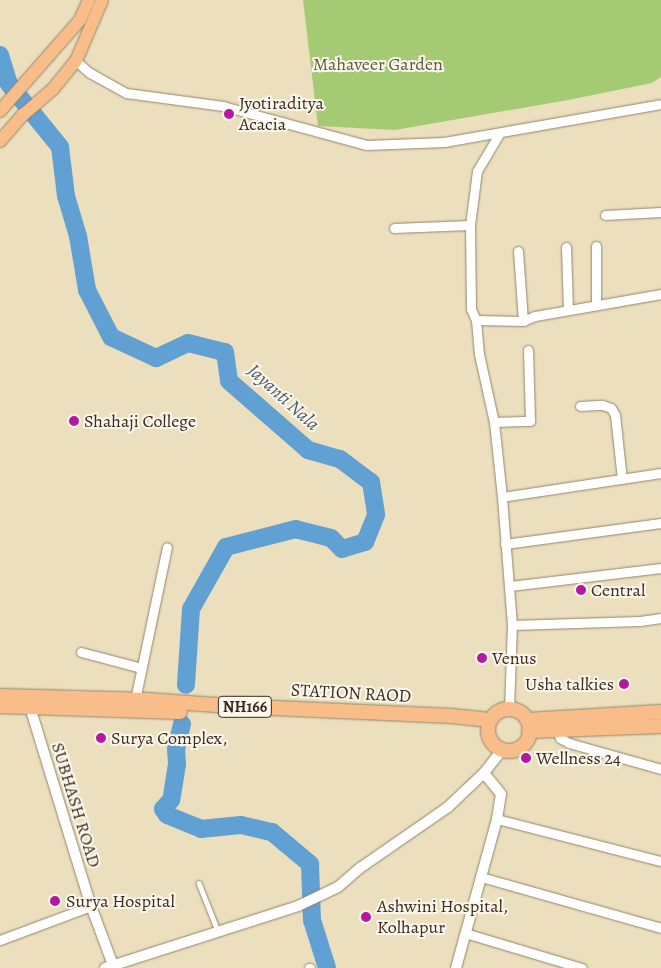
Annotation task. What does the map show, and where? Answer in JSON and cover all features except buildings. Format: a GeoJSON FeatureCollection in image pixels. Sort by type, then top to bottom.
{"type":"FeatureCollection","features":[{"type":"Feature","properties":{"kind":"highway","name":"STATION RAOD"},"geometry":{"type":"LineString","coordinates":[[0,696],[135,700],[452,716],[489,724]]}},
{"type":"Feature","properties":{"kind":"highway","name":"NH166"},"geometry":{"type":"LineString","coordinates":[[0,706],[489,724]]}},
{"type":"Feature","properties":{"kind":"highway"},"geometry":{"type":"LineString","coordinates":[[527,731],[520,713],[509,710],[501,711],[489,724],[490,739],[502,750],[512,751],[527,731],[661,712]]}},
{"type":"Feature","properties":{"kind":"highway"},"geometry":{"type":"LineString","coordinates":[[527,731],[661,726]]}},
{"type":"Feature","properties":{"kind":"main road"},"geometry":{"type":"LineString","coordinates":[[0,112],[80,20],[89,0]]}},
{"type":"Feature","properties":{"kind":"main road"},"geometry":{"type":"LineString","coordinates":[[0,141],[23,115],[52,89],[76,61],[102,0]]}},
{"type":"Feature","properties":{"kind":"street"},"geometry":{"type":"LineString","coordinates":[[76,61],[90,73],[126,93],[223,106],[367,145],[444,142],[499,134],[661,104]]}},
{"type":"Feature","properties":{"kind":"street"},"geometry":{"type":"LineString","coordinates":[[499,134],[478,172],[470,225],[471,309],[476,320],[479,354],[494,422],[502,498],[512,626],[509,710]]}},
{"type":"Feature","properties":{"kind":"street"},"geometry":{"type":"LineString","coordinates":[[605,216],[661,212]]}},
{"type":"Feature","properties":{"kind":"street"},"geometry":{"type":"LineString","coordinates":[[394,228],[470,225]]}},
{"type":"Feature","properties":{"kind":"street"},"geometry":{"type":"LineString","coordinates":[[596,246],[596,305]]}},
{"type":"Feature","properties":{"kind":"street"},"geometry":{"type":"LineString","coordinates":[[566,247],[568,310]]}},
{"type":"Feature","properties":{"kind":"street"},"geometry":{"type":"LineString","coordinates":[[518,251],[522,321]]}},
{"type":"Feature","properties":{"kind":"street"},"geometry":{"type":"LineString","coordinates":[[476,320],[522,321],[535,316],[661,294]]}},
{"type":"Feature","properties":{"kind":"street"},"geometry":{"type":"LineString","coordinates":[[494,422],[530,420],[528,350]]}},
{"type":"Feature","properties":{"kind":"street"},"geometry":{"type":"LineString","coordinates":[[580,406],[602,405],[611,408],[615,416],[622,479]]}},
{"type":"Feature","properties":{"kind":"street"},"geometry":{"type":"LineString","coordinates":[[502,498],[661,473]]}},
{"type":"Feature","properties":{"kind":"street"},"geometry":{"type":"LineString","coordinates":[[506,544],[661,522]]}},
{"type":"Feature","properties":{"kind":"street"},"geometry":{"type":"LineString","coordinates":[[135,700],[167,547]]}},
{"type":"Feature","properties":{"kind":"street"},"geometry":{"type":"LineString","coordinates":[[510,586],[661,568]]}},
{"type":"Feature","properties":{"kind":"street"},"geometry":{"type":"LineString","coordinates":[[512,626],[661,618]]}},
{"type":"Feature","properties":{"kind":"street"},"geometry":{"type":"LineString","coordinates":[[82,652],[141,668]]}},
{"type":"Feature","properties":{"kind":"street","name":"SUBHASH ROAD"},"geometry":{"type":"LineString","coordinates":[[30,707],[111,967]]}},
{"type":"Feature","properties":{"kind":"street"},"geometry":{"type":"LineString","coordinates":[[557,730],[560,738],[569,743],[661,768]]}},
{"type":"Feature","properties":{"kind":"street"},"geometry":{"type":"LineString","coordinates":[[111,967],[298,906],[338,887],[360,868],[437,816],[484,773],[502,750]]}},
{"type":"Feature","properties":{"kind":"street"},"geometry":{"type":"LineString","coordinates":[[456,968],[497,819],[501,794],[484,773]]}},
{"type":"Feature","properties":{"kind":"street"},"geometry":{"type":"LineString","coordinates":[[497,819],[661,861]]}},
{"type":"Feature","properties":{"kind":"street"},"geometry":{"type":"LineString","coordinates":[[480,877],[661,928]]}},
{"type":"Feature","properties":{"kind":"street"},"geometry":{"type":"LineString","coordinates":[[0,940],[91,906]]}},
{"type":"Feature","properties":{"kind":"street"},"geometry":{"type":"LineString","coordinates":[[465,933],[582,968]]}},
{"type":"Feature","properties":{"kind":"lane"},"geometry":{"type":"LineString","coordinates":[[200,883],[218,932]]}},
{"type":"Feature","properties":{"kind":"green space","name":"Mahaveer Garden"},"geometry":{"type":"Polygon","coordinates":[[[303,0],[661,0],[661,77],[652,83],[568,100],[395,130],[318,126],[303,0]]]}},
{"type":"Feature","properties":{"kind":"waterway","name":"Jayanti Nala"},"geometry":{"type":"LineString","coordinates":[[0,55],[9,84],[60,147],[66,196],[78,236],[87,290],[111,337],[156,358],[188,343],[225,352],[229,381],[308,450],[340,459],[371,482],[376,515],[365,542],[342,549],[331,538],[296,529],[226,547],[191,609],[186,685]]}},
{"type":"Feature","properties":{"kind":"waterway","name":"Jayanti Nala"},"geometry":{"type":"LineString","coordinates":[[182,724],[176,749],[177,764],[171,800],[163,809],[167,815],[201,829],[241,825],[272,832],[310,864],[312,920],[327,968]]}},
{"type":"Feature","properties":{"kind":"place","name":"Jyotiraditya Acacia"},"geometry":{"type":"Point","coordinates":[229,114]}},
{"type":"Feature","properties":{"kind":"place","name":"Shahaji College"},"geometry":{"type":"Point","coordinates":[74,421]}},
{"type":"Feature","properties":{"kind":"place","name":"Central"},"geometry":{"type":"Point","coordinates":[581,590]}},
{"type":"Feature","properties":{"kind":"place","name":"Venus"},"geometry":{"type":"Point","coordinates":[482,658]}},
{"type":"Feature","properties":{"kind":"place","name":"Usha talkies"},"geometry":{"type":"Point","coordinates":[624,684]}},
{"type":"Feature","properties":{"kind":"place","name":"Surya Complex,"},"geometry":{"type":"Point","coordinates":[101,738]}},
{"type":"Feature","properties":{"kind":"place","name":"Wellness 24"},"geometry":{"type":"Point","coordinates":[526,758]}},
{"type":"Feature","properties":{"kind":"place","name":"Surya Hospital"},"geometry":{"type":"Point","coordinates":[55,901]}},
{"type":"Feature","properties":{"kind":"place","name":"Ashwini Hospital, Kolhapur"},"geometry":{"type":"Point","coordinates":[366,917]}}]}
